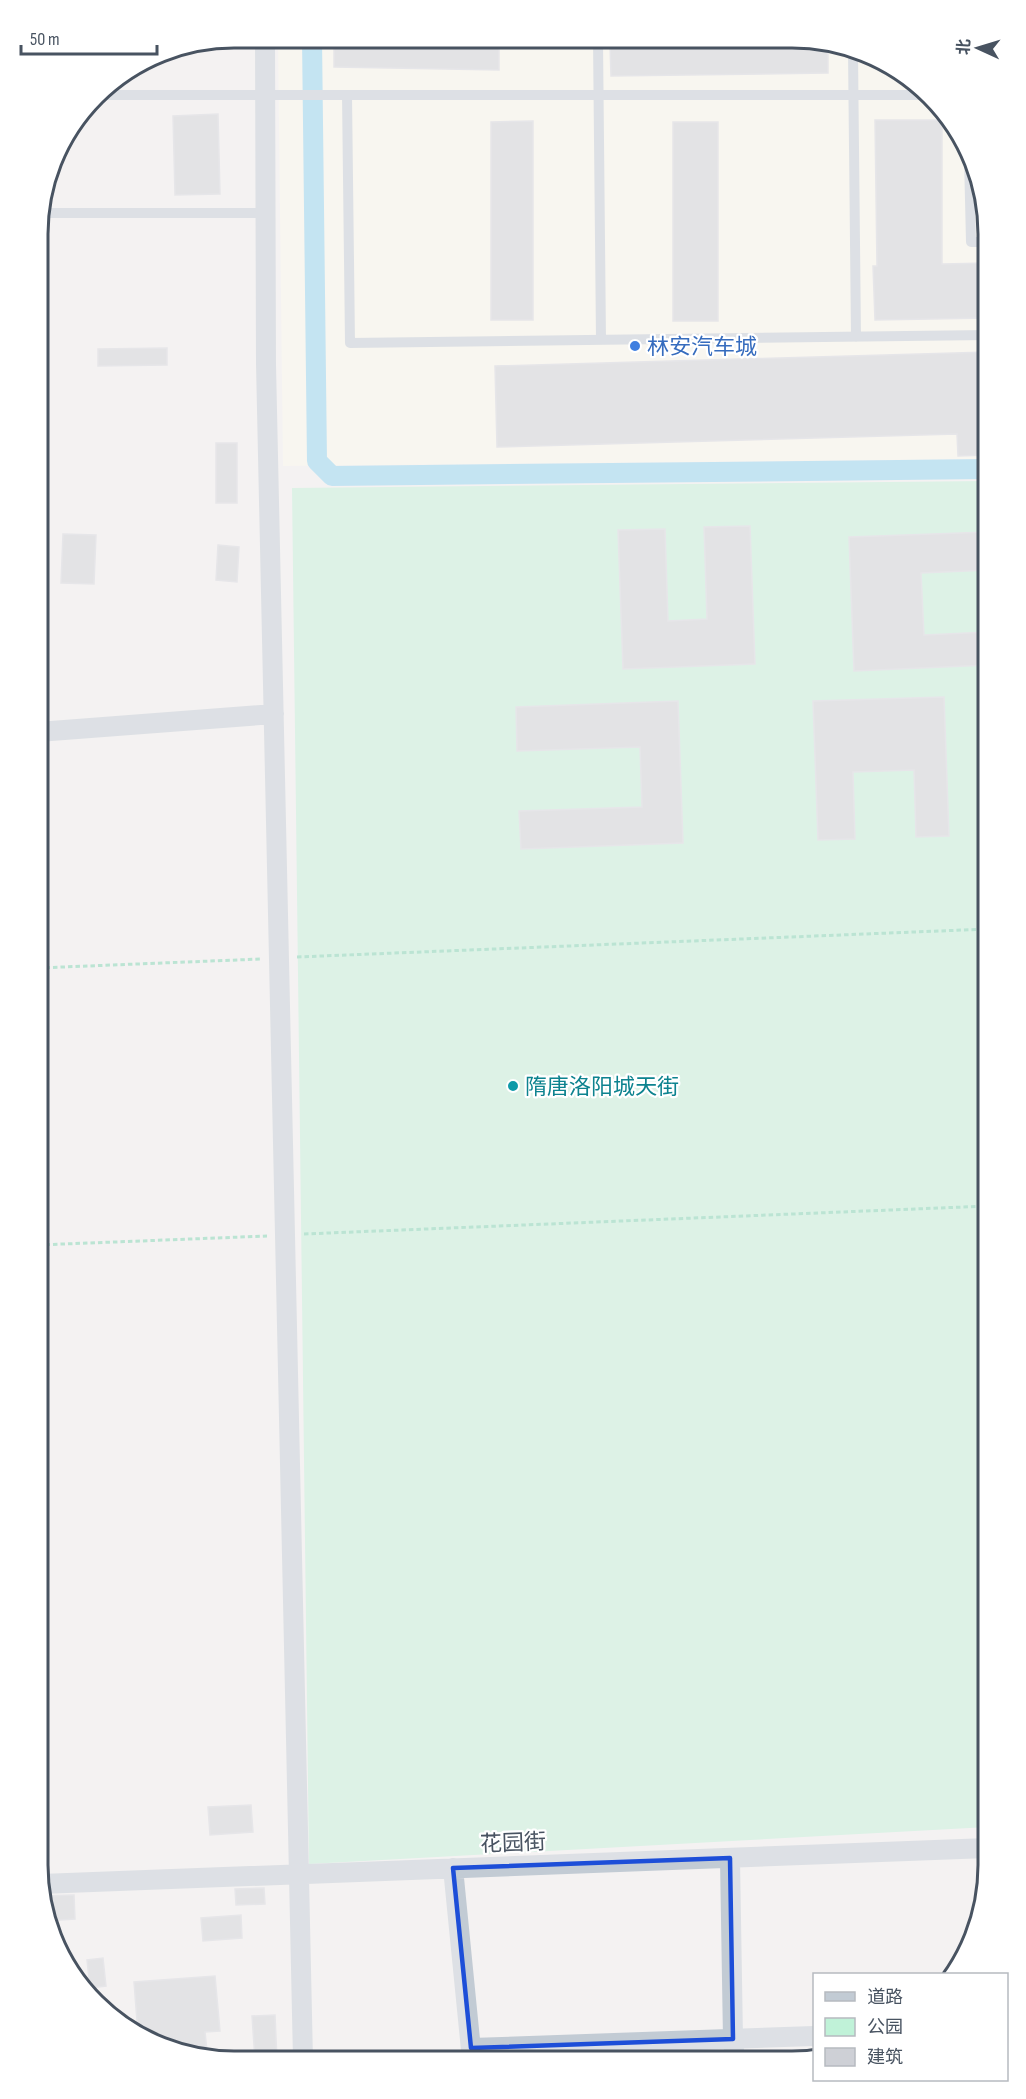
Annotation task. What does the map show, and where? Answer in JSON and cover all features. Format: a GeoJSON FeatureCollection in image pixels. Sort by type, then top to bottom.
{"type":"FeatureCollection","features":[{"type":"Feature","properties":{"kind":"street"},"geometry":{"type":"LineString","coordinates":[[265,48],[266,364],[303,2051]]}},
{"type":"Feature","properties":{"kind":"street"},"geometry":{"type":"LineString","coordinates":[[48,731],[274,714]]}},
{"type":"Feature","properties":{"kind":"street","name":"花园街"},"geometry":{"type":"LineString","coordinates":[[50,1884],[978,1848]]}},
{"type":"Feature","properties":{"kind":"street"},"geometry":{"type":"LineString","coordinates":[[730,1858],[734,2051]]}},
{"type":"Feature","properties":{"kind":"street"},"geometry":{"type":"LineString","coordinates":[[453,1868],[472,2051]]}},
{"type":"Feature","properties":{"kind":"street"},"geometry":{"type":"LineString","coordinates":[[521,2051],[733,2038],[813,2036]]}},
{"type":"Feature","properties":{"kind":"lane"},"geometry":{"type":"LineString","coordinates":[[598,48],[601,340]]}},
{"type":"Feature","properties":{"kind":"lane"},"geometry":{"type":"LineString","coordinates":[[853,58],[856,337]]}},
{"type":"Feature","properties":{"kind":"lane"},"geometry":{"type":"LineString","coordinates":[[110,95],[916,95]]}},
{"type":"Feature","properties":{"kind":"lane"},"geometry":{"type":"LineString","coordinates":[[348,95],[350,343],[978,335]]}},
{"type":"Feature","properties":{"kind":"lane"},"geometry":{"type":"LineString","coordinates":[[969,178],[971,242],[978,242]]}},
{"type":"Feature","properties":{"kind":"lane"},"geometry":{"type":"LineString","coordinates":[[50,213],[265,213]]}},
{"type":"Feature","properties":{"kind":"path"},"geometry":{"type":"LineString","coordinates":[[48,968],[978,929]]}},
{"type":"Feature","properties":{"kind":"path"},"geometry":{"type":"LineString","coordinates":[[48,1245],[978,1206]]}},
{"type":"Feature","properties":{"kind":"highlighted area"},"geometry":{"type":"Polygon","coordinates":[[[730,1858],[733,2039],[471,2048],[453,1868],[730,1858]]]}},
{"type":"Feature","properties":{"kind":"shaded area","name":"林安汽车城"},"geometry":{"type":"Polygon","coordinates":[[[278,48],[804,48],[852,58],[895,79],[932,111],[959,152],[972,186],[978,234],[978,459],[283,466],[278,48]]]}},
{"type":"Feature","properties":{"kind":"green space"},"geometry":{"type":"Polygon","coordinates":[[[978,481],[978,1828],[309,1864],[292,488],[978,481]]]}},
{"type":"Feature","properties":{"kind":"building"},"geometry":{"type":"Polygon","coordinates":[[[334,48],[499,48],[499,70],[334,67],[334,48]]]}},
{"type":"Feature","properties":{"kind":"building"},"geometry":{"type":"Polygon","coordinates":[[[610,48],[804,48],[828,52],[828,73],[611,76],[610,48]]]}},
{"type":"Feature","properties":{"kind":"building"},"geometry":{"type":"Polygon","coordinates":[[[218,114],[220,194],[175,195],[173,116],[218,114]]]}},
{"type":"Feature","properties":{"kind":"building"},"geometry":{"type":"Polygon","coordinates":[[[875,120],[939,120],[942,124],[942,264],[978,263],[978,318],[875,320],[873,266],[877,266],[875,120]]]}},
{"type":"Feature","properties":{"kind":"building"},"geometry":{"type":"Polygon","coordinates":[[[533,121],[533,320],[491,320],[491,122],[533,121]]]}},
{"type":"Feature","properties":{"kind":"building"},"geometry":{"type":"Polygon","coordinates":[[[673,122],[718,122],[718,321],[673,321],[673,122]]]}},
{"type":"Feature","properties":{"kind":"building"},"geometry":{"type":"Polygon","coordinates":[[[167,348],[167,365],[98,366],[98,349],[167,348]]]}},
{"type":"Feature","properties":{"kind":"building"},"geometry":{"type":"Polygon","coordinates":[[[978,352],[978,455],[958,456],[957,434],[497,447],[495,366],[978,352]]]}},
{"type":"Feature","properties":{"kind":"building"},"geometry":{"type":"Polygon","coordinates":[[[216,443],[237,443],[237,503],[216,503],[216,443]]]}},
{"type":"Feature","properties":{"kind":"building"},"geometry":{"type":"Polygon","coordinates":[[[750,526],[755,664],[623,669],[618,530],[665,529],[668,621],[707,619],[704,527],[750,526]]]}},
{"type":"Feature","properties":{"kind":"building"},"geometry":{"type":"Polygon","coordinates":[[[978,532],[978,570],[921,573],[924,635],[978,632],[978,665],[854,671],[849,537],[978,532]]]}},
{"type":"Feature","properties":{"kind":"building"},"geometry":{"type":"Polygon","coordinates":[[[63,534],[96,535],[94,584],[61,583],[63,534]]]}},
{"type":"Feature","properties":{"kind":"building"},"geometry":{"type":"Polygon","coordinates":[[[218,545],[239,547],[237,582],[216,580],[218,545]]]}},
{"type":"Feature","properties":{"kind":"building"},"geometry":{"type":"Polygon","coordinates":[[[944,697],[949,836],[916,837],[914,770],[853,772],[855,839],[818,840],[813,701],[944,697]]]}},
{"type":"Feature","properties":{"kind":"building"},"geometry":{"type":"Polygon","coordinates":[[[678,701],[683,843],[521,849],[519,811],[642,807],[640,747],[517,751],[516,707],[678,701]]]}},
{"type":"Feature","properties":{"kind":"building"},"geometry":{"type":"Polygon","coordinates":[[[251,1805],[253,1832],[210,1835],[208,1807],[251,1805]]]}},
{"type":"Feature","properties":{"kind":"building"},"geometry":{"type":"Polygon","coordinates":[[[264,1888],[265,1904],[236,1905],[235,1889],[264,1888]]]}},
{"type":"Feature","properties":{"kind":"building"},"geometry":{"type":"Polygon","coordinates":[[[74,1895],[75,1919],[57,1920],[51,1896],[74,1895]]]}},
{"type":"Feature","properties":{"kind":"building"},"geometry":{"type":"Polygon","coordinates":[[[241,1915],[242,1938],[203,1941],[201,1918],[241,1915]]]}},
{"type":"Feature","properties":{"kind":"building"},"geometry":{"type":"Polygon","coordinates":[[[103,1958],[106,1986],[94,1988],[89,1982],[87,1960],[103,1958]]]}},
{"type":"Feature","properties":{"kind":"building"},"geometry":{"type":"Polygon","coordinates":[[[215,1976],[220,2031],[205,2032],[207,2048],[186,2045],[141,2026],[137,2024],[134,1982],[215,1976]]]}},
{"type":"Feature","properties":{"kind":"building"},"geometry":{"type":"Polygon","coordinates":[[[275,2015],[277,2051],[254,2051],[252,2016],[275,2015]]]}},
{"type":"Feature","properties":{"kind":"waterway"},"geometry":{"type":"LineString","coordinates":[[312,48],[317,461],[332,476],[978,469]]}},
{"type":"Feature","properties":{"kind":"place","name":"林安汽车城"},"geometry":{"type":"Point","coordinates":[635,346]}},
{"type":"Feature","properties":{"kind":"place","name":"隋唐洛阳城天街"},"geometry":{"type":"Point","coordinates":[513,1086]}}]}
